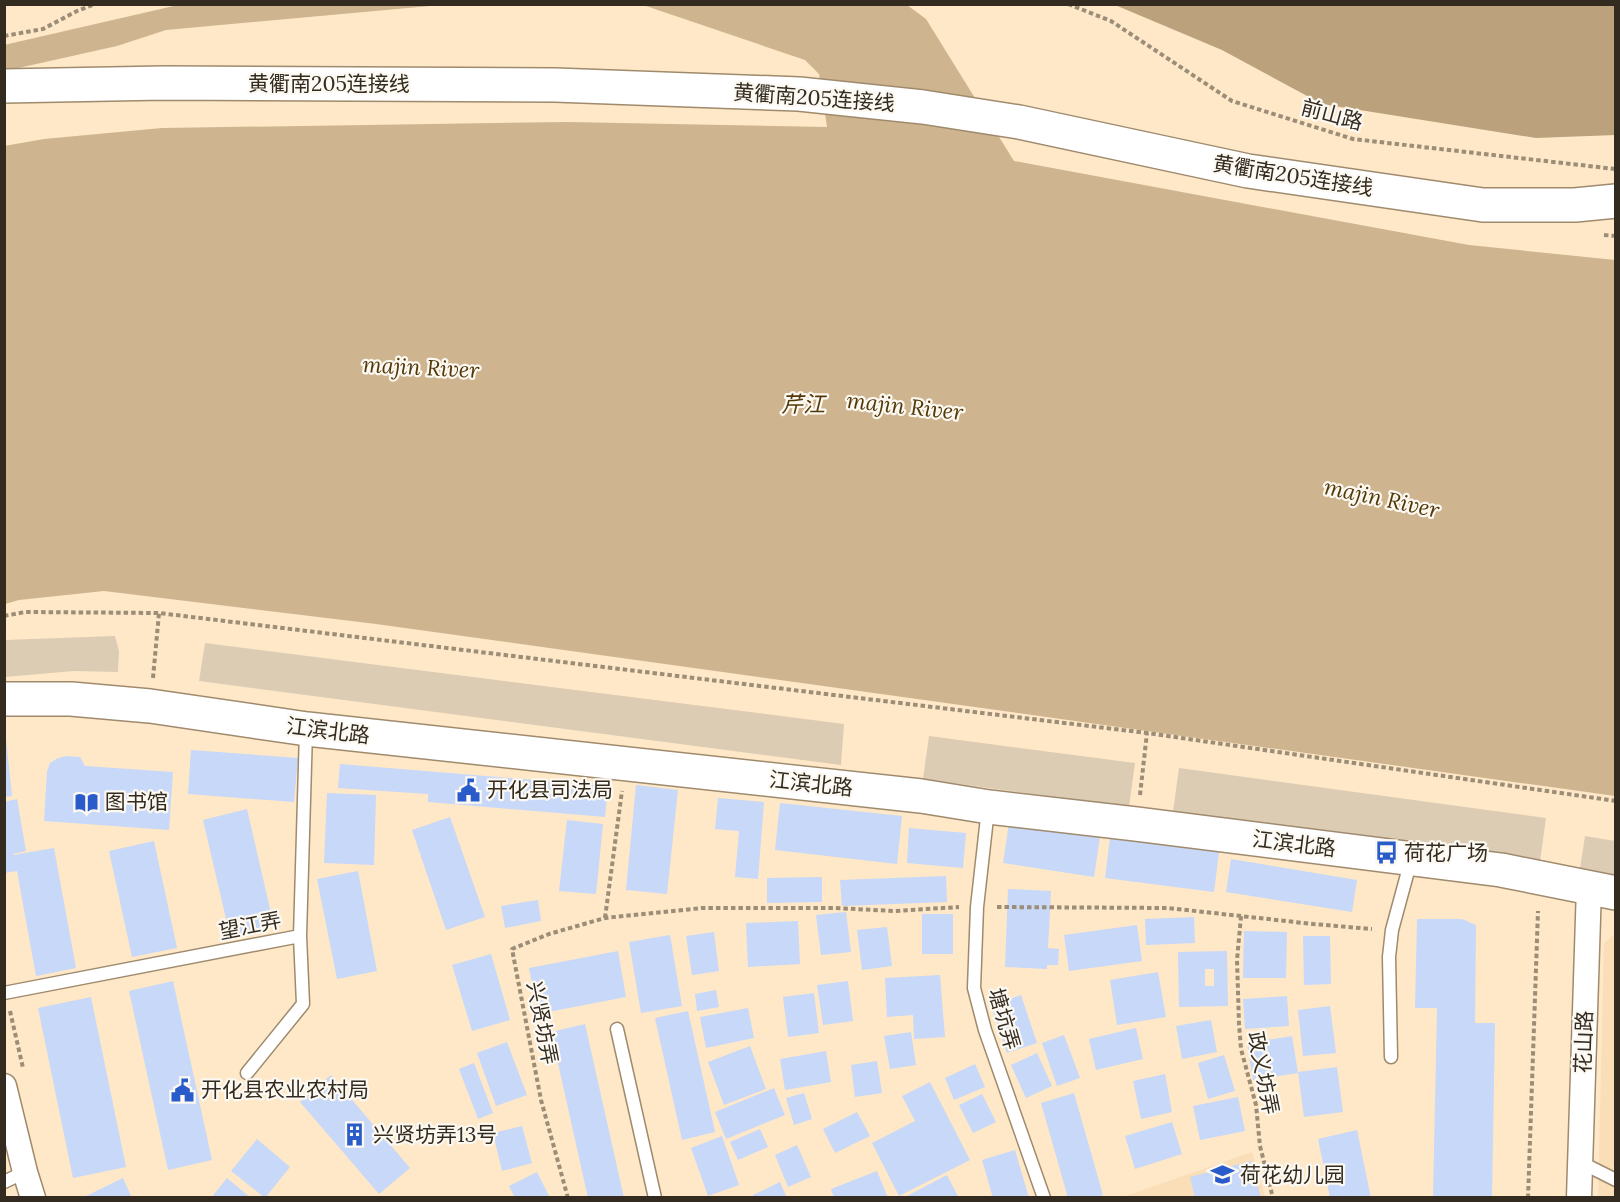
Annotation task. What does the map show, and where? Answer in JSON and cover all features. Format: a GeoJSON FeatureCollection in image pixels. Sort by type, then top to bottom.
{"type":"FeatureCollection","features":[{"type":"Feature","properties":{"kind":"main road","name":"黄衢南205连接线"},"geometry":{"type":"LineString","coordinates":[[4,86],[164,83],[544,85],[799,94],[934,108],[1019,123],[1248,171],[1483,205],[1575,205],[1616,201]]}},
{"type":"Feature","properties":{"kind":"main road","name":"江滨北路"},"geometry":{"type":"LineString","coordinates":[[4,699],[71,699],[150,706],[306,729],[921,796],[989,807],[1501,870],[1602,890]]}},
{"type":"Feature","properties":{"kind":"street","name":"花山路"},"geometry":{"type":"LineString","coordinates":[[1579,1197],[1602,890]]}},
{"type":"Feature","properties":{"kind":"street"},"geometry":{"type":"LineString","coordinates":[[4,1086],[15,1177],[33,1197]]}},
{"type":"Feature","properties":{"kind":"lane","name":"望江弄"},"geometry":{"type":"LineString","coordinates":[[4,993],[300,936],[306,729]]}},
{"type":"Feature","properties":{"kind":"lane","name":"塘坑弄"},"geometry":{"type":"LineString","coordinates":[[989,807],[977,907],[974,988],[985,1030],[1044,1197]]}},
{"type":"Feature","properties":{"kind":"lane"},"geometry":{"type":"LineString","coordinates":[[1391,1057],[1389,957],[1392,930],[1411,859]]}},
{"type":"Feature","properties":{"kind":"lane"},"geometry":{"type":"LineString","coordinates":[[247,1073],[303,1004],[300,936]]}},
{"type":"Feature","properties":{"kind":"lane"},"geometry":{"type":"LineString","coordinates":[[617,1029],[655,1197]]}},
{"type":"Feature","properties":{"kind":"lane"},"geometry":{"type":"LineString","coordinates":[[1580,1162],[1616,1180]]}},
{"type":"Feature","properties":{"kind":"path"},"geometry":{"type":"LineString","coordinates":[[4,36],[44,29],[95,4]]}},
{"type":"Feature","properties":{"kind":"path","name":"前山路"},"geometry":{"type":"LineString","coordinates":[[1068,4],[1111,21],[1232,101],[1353,139],[1616,169]]}},
{"type":"Feature","properties":{"kind":"path"},"geometry":{"type":"LineString","coordinates":[[4,616],[25,612],[159,613],[1147,733],[1616,801]]}},
{"type":"Feature","properties":{"kind":"path"},"geometry":{"type":"LineString","coordinates":[[156,640],[159,613]]}},
{"type":"Feature","properties":{"kind":"path"},"geometry":{"type":"LineString","coordinates":[[1136,824],[1147,733]]}},
{"type":"Feature","properties":{"kind":"path","name":"兴贤坊弄"},"geometry":{"type":"LineString","coordinates":[[568,1197],[542,1100],[512,950],[549,934],[605,918],[626,764]]}},
{"type":"Feature","properties":{"kind":"path"},"geometry":{"type":"LineString","coordinates":[[1528,1197],[1538,911]]}},
{"type":"Feature","properties":{"kind":"path","name":"政义坊弄"},"geometry":{"type":"LineString","coordinates":[[1240,916],[1237,960],[1241,1049],[1256,1105],[1260,1146],[1273,1197]]}},
{"type":"Feature","properties":{"kind":"shaded area"},"geometry":{"type":"Polygon","coordinates":[[[1115,5],[1615,5],[1615,135],[1536,138],[1322,104],[1222,50],[1115,5]]]}},
{"type":"Feature","properties":{"kind":"shaded area"},"geometry":{"type":"Polygon","coordinates":[[[115,636],[119,651],[118,672],[74,671],[5,677],[5,640],[115,636]]]}},
{"type":"Feature","properties":{"kind":"shaded area"},"geometry":{"type":"Polygon","coordinates":[[[205,643],[844,724],[841,765],[199,681],[205,643]]]}},
{"type":"Feature","properties":{"kind":"shaded area"},"geometry":{"type":"Polygon","coordinates":[[[929,736],[1135,763],[1129,807],[923,779],[929,736]]]}},
{"type":"Feature","properties":{"kind":"shaded area"},"geometry":{"type":"Polygon","coordinates":[[[1179,768],[1546,818],[1539,869],[1172,819],[1179,768]]]}},
{"type":"Feature","properties":{"kind":"shaded area"},"geometry":{"type":"Polygon","coordinates":[[[1585,836],[1615,841],[1615,881],[1579,875],[1585,836]]]}},
{"type":"Feature","properties":{"kind":"shaded area"},"geometry":{"type":"Polygon","coordinates":[[[1615,934],[1615,1197],[1598,1198],[1604,943],[1615,934]]]}},
{"type":"Feature","properties":{"kind":"shaded area","name":"荷花幼儿园"},"geometry":{"type":"Polygon","coordinates":[[[1252,1152],[1265,1197],[1120,1198],[1252,1152]]]}},
{"type":"Feature","properties":{"kind":"water"},"geometry":{"type":"Polygon","coordinates":[[[178,5],[441,5],[166,30],[117,46],[5,71],[4,45],[178,5]]]}},
{"type":"Feature","properties":{"kind":"water","name":"芹江"},"geometry":{"type":"Polygon","coordinates":[[[643,5],[907,5],[926,19],[1014,161],[1469,245],[1615,260],[1615,796],[376,624],[104,591],[19,600],[5,604],[4,146],[44,139],[162,128],[567,122],[827,127],[819,74],[805,60],[643,5]]]}},
{"type":"Feature","properties":{"kind":"building"},"geometry":{"type":"Polygon","coordinates":[[[4,739],[6,739],[12,796],[4,797],[4,739]]]}},
{"type":"Feature","properties":{"kind":"building"},"geometry":{"type":"Polygon","coordinates":[[[191,750],[298,758],[294,802],[188,794],[191,750]]]}},
{"type":"Feature","properties":{"kind":"building"},"geometry":{"type":"Polygon","coordinates":[[[67,756],[80,757],[85,766],[173,772],[169,830],[44,821],[47,771],[50,763],[67,756]]]}},
{"type":"Feature","properties":{"kind":"building"},"geometry":{"type":"Polygon","coordinates":[[[340,764],[608,786],[605,817],[428,802],[428,794],[338,788],[340,764]]]}},
{"type":"Feature","properties":{"kind":"building"},"geometry":{"type":"Polygon","coordinates":[[[636,785],[678,790],[667,894],[626,890],[636,785]]]}},
{"type":"Feature","properties":{"kind":"building"},"geometry":{"type":"Polygon","coordinates":[[[327,793],[376,795],[374,865],[324,863],[327,793]]]}},
{"type":"Feature","properties":{"kind":"building"},"geometry":{"type":"Polygon","coordinates":[[[718,798],[764,802],[758,879],[735,877],[739,831],[715,829],[718,798]]]}},
{"type":"Feature","properties":{"kind":"building"},"geometry":{"type":"Polygon","coordinates":[[[17,799],[26,851],[13,855],[54,848],[76,968],[36,976],[17,871],[4,873],[4,802],[17,799]]]}},
{"type":"Feature","properties":{"kind":"building"},"geometry":{"type":"Polygon","coordinates":[[[780,803],[902,816],[897,864],[775,850],[780,803]]]}},
{"type":"Feature","properties":{"kind":"building"},"geometry":{"type":"Polygon","coordinates":[[[247,809],[274,926],[230,936],[203,820],[247,809]]]}},
{"type":"Feature","properties":{"kind":"building"},"geometry":{"type":"Polygon","coordinates":[[[450,817],[485,917],[446,930],[412,830],[450,817]]]}},
{"type":"Feature","properties":{"kind":"building"},"geometry":{"type":"Polygon","coordinates":[[[567,820],[603,824],[596,894],[559,891],[567,820]]]}},
{"type":"Feature","properties":{"kind":"building"},"geometry":{"type":"Polygon","coordinates":[[[1009,823],[1100,837],[1094,877],[1003,863],[1009,823]]]}},
{"type":"Feature","properties":{"kind":"building"},"geometry":{"type":"Polygon","coordinates":[[[909,828],[966,833],[963,868],[907,863],[909,828]]]}},
{"type":"Feature","properties":{"kind":"building"},"geometry":{"type":"Polygon","coordinates":[[[1110,838],[1219,852],[1214,892],[1105,878],[1110,838]]]}},
{"type":"Feature","properties":{"kind":"building"},"geometry":{"type":"Polygon","coordinates":[[[154,841],[177,948],[132,957],[109,851],[154,841]]]}},
{"type":"Feature","properties":{"kind":"building"},"geometry":{"type":"Polygon","coordinates":[[[1231,859],[1357,880],[1352,912],[1226,892],[1231,859]]]}},
{"type":"Feature","properties":{"kind":"building"},"geometry":{"type":"Polygon","coordinates":[[[358,871],[377,971],[337,979],[317,879],[358,871]]]}},
{"type":"Feature","properties":{"kind":"building"},"geometry":{"type":"Polygon","coordinates":[[[946,876],[947,902],[842,906],[840,880],[946,876]]]}},
{"type":"Feature","properties":{"kind":"building"},"geometry":{"type":"Polygon","coordinates":[[[822,877],[822,902],[767,903],[767,878],[822,877]]]}},
{"type":"Feature","properties":{"kind":"building"},"geometry":{"type":"Polygon","coordinates":[[[1008,889],[1051,891],[1048,948],[1059,949],[1058,965],[1047,965],[1047,969],[1005,967],[1008,889]]]}},
{"type":"Feature","properties":{"kind":"building"},"geometry":{"type":"Polygon","coordinates":[[[538,900],[541,921],[505,928],[501,906],[538,900]]]}},
{"type":"Feature","properties":{"kind":"building"},"geometry":{"type":"Polygon","coordinates":[[[846,912],[851,952],[821,955],[816,915],[846,912]]]}},
{"type":"Feature","properties":{"kind":"building"},"geometry":{"type":"Polygon","coordinates":[[[922,914],[953,914],[953,954],[922,954],[922,914]]]}},
{"type":"Feature","properties":{"kind":"building"},"geometry":{"type":"Polygon","coordinates":[[[1194,917],[1195,943],[1146,945],[1145,919],[1194,917]]]}},
{"type":"Feature","properties":{"kind":"building"},"geometry":{"type":"Polygon","coordinates":[[[1417,919],[1462,919],[1476,925],[1475,1023],[1495,1023],[1492,1198],[1433,1198],[1437,1008],[1415,1008],[1417,919]]]}},
{"type":"Feature","properties":{"kind":"building"},"geometry":{"type":"Polygon","coordinates":[[[798,921],[800,964],[748,967],[746,923],[798,921]]]}},
{"type":"Feature","properties":{"kind":"building"},"geometry":{"type":"Polygon","coordinates":[[[1137,925],[1142,961],[1069,971],[1064,935],[1137,925]]]}},
{"type":"Feature","properties":{"kind":"building"},"geometry":{"type":"Polygon","coordinates":[[[887,927],[892,966],[862,970],[857,930],[887,927]]]}},
{"type":"Feature","properties":{"kind":"building"},"geometry":{"type":"Polygon","coordinates":[[[1244,931],[1287,932],[1286,978],[1243,978],[1244,931]]]}},
{"type":"Feature","properties":{"kind":"building"},"geometry":{"type":"Polygon","coordinates":[[[714,932],[719,971],[692,975],[686,936],[714,932]]]}},
{"type":"Feature","properties":{"kind":"building"},"geometry":{"type":"Polygon","coordinates":[[[670,935],[682,1006],[641,1013],[629,942],[670,935]]]}},
{"type":"Feature","properties":{"kind":"building"},"geometry":{"type":"Polygon","coordinates":[[[1303,936],[1330,936],[1331,984],[1304,985],[1303,936]]]}},
{"type":"Feature","properties":{"kind":"building"},"geometry":{"type":"Polygon","coordinates":[[[618,951],[626,997],[538,1014],[529,968],[618,951]]]}},
{"type":"Feature","properties":{"kind":"building"},"geometry":{"type":"Polygon","coordinates":[[[1227,951],[1228,1006],[1179,1007],[1178,952],[1227,951]],[[1205,969],[1205,986],[1214,986],[1214,969],[1205,969]]]}},
{"type":"Feature","properties":{"kind":"building"},"geometry":{"type":"Polygon","coordinates":[[[491,954],[510,1020],[472,1031],[452,965],[491,954]]]}},
{"type":"Feature","properties":{"kind":"building"},"geometry":{"type":"Polygon","coordinates":[[[1158,972],[1166,1017],[1117,1025],[1110,980],[1158,972]]]}},
{"type":"Feature","properties":{"kind":"building"},"geometry":{"type":"Polygon","coordinates":[[[940,975],[945,1037],[914,1039],[913,1015],[887,1017],[885,978],[940,975]]]}},
{"type":"Feature","properties":{"kind":"building"},"geometry":{"type":"Polygon","coordinates":[[[173,981],[212,1160],[168,1170],[129,991],[173,981]]]}},
{"type":"Feature","properties":{"kind":"building"},"geometry":{"type":"Polygon","coordinates":[[[848,981],[853,1021],[823,1025],[817,985],[848,981]]]}},
{"type":"Feature","properties":{"kind":"building"},"geometry":{"type":"Polygon","coordinates":[[[716,990],[719,1007],[697,1011],[695,994],[716,990]]]}},
{"type":"Feature","properties":{"kind":"building"},"geometry":{"type":"Polygon","coordinates":[[[814,993],[819,1033],[788,1037],[783,997],[814,993]]]}},
{"type":"Feature","properties":{"kind":"building"},"geometry":{"type":"Polygon","coordinates":[[[1021,995],[1037,1043],[1007,1053],[991,1006],[1021,995]]]}},
{"type":"Feature","properties":{"kind":"building"},"geometry":{"type":"Polygon","coordinates":[[[1287,996],[1289,1026],[1245,1029],[1243,999],[1287,996]]]}},
{"type":"Feature","properties":{"kind":"building"},"geometry":{"type":"Polygon","coordinates":[[[91,997],[126,1167],[73,1178],[38,1008],[91,997]]]}},
{"type":"Feature","properties":{"kind":"building"},"geometry":{"type":"Polygon","coordinates":[[[1330,1006],[1336,1053],[1303,1056],[1298,1010],[1330,1006]]]}},
{"type":"Feature","properties":{"kind":"building"},"geometry":{"type":"Polygon","coordinates":[[[748,1008],[754,1038],[706,1048],[700,1017],[748,1008]]]}},
{"type":"Feature","properties":{"kind":"building"},"geometry":{"type":"Polygon","coordinates":[[[688,1011],[715,1132],[682,1140],[655,1018],[688,1011]]]}},
{"type":"Feature","properties":{"kind":"building"},"geometry":{"type":"Polygon","coordinates":[[[1211,1020],[1217,1052],[1182,1059],[1176,1026],[1211,1020]]]}},
{"type":"Feature","properties":{"kind":"building"},"geometry":{"type":"Polygon","coordinates":[[[585,1024],[624,1198],[588,1198],[551,1032],[585,1024]]]}},
{"type":"Feature","properties":{"kind":"building"},"geometry":{"type":"Polygon","coordinates":[[[1136,1028],[1143,1059],[1096,1070],[1089,1039],[1136,1028]]]}},
{"type":"Feature","properties":{"kind":"building"},"geometry":{"type":"Polygon","coordinates":[[[911,1032],[916,1065],[890,1069],[884,1036],[911,1032]]]}},
{"type":"Feature","properties":{"kind":"building"},"geometry":{"type":"Polygon","coordinates":[[[1064,1035],[1080,1078],[1057,1086],[1042,1043],[1064,1035]]]}},
{"type":"Feature","properties":{"kind":"building"},"geometry":{"type":"Polygon","coordinates":[[[1292,1036],[1298,1073],[1253,1080],[1247,1043],[1292,1036]]]}},
{"type":"Feature","properties":{"kind":"building"},"geometry":{"type":"Polygon","coordinates":[[[507,1042],[527,1095],[496,1106],[477,1053],[507,1042]]]}},
{"type":"Feature","properties":{"kind":"building"},"geometry":{"type":"Polygon","coordinates":[[[750,1046],[766,1089],[724,1105],[708,1062],[750,1046]]]}},
{"type":"Feature","properties":{"kind":"building"},"geometry":{"type":"Polygon","coordinates":[[[826,1051],[831,1082],[785,1090],[780,1059],[826,1051]]]}},
{"type":"Feature","properties":{"kind":"building"},"geometry":{"type":"Polygon","coordinates":[[[1037,1053],[1052,1086],[1026,1098],[1011,1065],[1037,1053]]]}},
{"type":"Feature","properties":{"kind":"building"},"geometry":{"type":"Polygon","coordinates":[[[1224,1055],[1235,1091],[1208,1099],[1198,1063],[1224,1055]]]}},
{"type":"Feature","properties":{"kind":"building"},"geometry":{"type":"Polygon","coordinates":[[[877,1061],[882,1093],[855,1097],[851,1065],[877,1061]]]}},
{"type":"Feature","properties":{"kind":"building"},"geometry":{"type":"Polygon","coordinates":[[[474,1063],[493,1113],[478,1119],[459,1069],[474,1063]]]}},
{"type":"Feature","properties":{"kind":"building"},"geometry":{"type":"Polygon","coordinates":[[[975,1064],[985,1087],[954,1100],[945,1078],[975,1064]]]}},
{"type":"Feature","properties":{"kind":"building"},"geometry":{"type":"Polygon","coordinates":[[[1337,1067],[1343,1112],[1304,1117],[1298,1072],[1337,1067]]]}},
{"type":"Feature","properties":{"kind":"building"},"geometry":{"type":"Polygon","coordinates":[[[1165,1074],[1172,1112],[1141,1119],[1133,1081],[1165,1074]]]}},
{"type":"Feature","properties":{"kind":"building","name":"兴贤坊弄13号"},"geometry":{"type":"Polygon","coordinates":[[[331,1075],[410,1168],[379,1194],[300,1102],[331,1075]]]}},
{"type":"Feature","properties":{"kind":"building"},"geometry":{"type":"Polygon","coordinates":[[[930,1082],[970,1160],[899,1196],[872,1143],[915,1121],[902,1096],[930,1082]]]}},
{"type":"Feature","properties":{"kind":"building"},"geometry":{"type":"Polygon","coordinates":[[[774,1088],[785,1115],[726,1139],[715,1112],[774,1088]]]}},
{"type":"Feature","properties":{"kind":"building"},"geometry":{"type":"Polygon","coordinates":[[[804,1093],[812,1119],[794,1125],[786,1098],[804,1093]]]}},
{"type":"Feature","properties":{"kind":"building"},"geometry":{"type":"Polygon","coordinates":[[[1074,1093],[1103,1195],[1093,1198],[1068,1198],[1041,1103],[1074,1093]]]}},
{"type":"Feature","properties":{"kind":"building"},"geometry":{"type":"Polygon","coordinates":[[[982,1094],[996,1122],[973,1133],[959,1105],[982,1094]]]}},
{"type":"Feature","properties":{"kind":"building"},"geometry":{"type":"Polygon","coordinates":[[[1238,1097],[1245,1131],[1200,1140],[1193,1106],[1238,1097]]]}},
{"type":"Feature","properties":{"kind":"building"},"geometry":{"type":"Polygon","coordinates":[[[857,1112],[870,1136],[835,1153],[823,1129],[857,1112]]]}},
{"type":"Feature","properties":{"kind":"building"},"geometry":{"type":"Polygon","coordinates":[[[1172,1122],[1182,1154],[1135,1169],[1125,1136],[1172,1122]]]}},
{"type":"Feature","properties":{"kind":"building"},"geometry":{"type":"Polygon","coordinates":[[[522,1126],[532,1163],[502,1171],[493,1133],[522,1126]]]}},
{"type":"Feature","properties":{"kind":"building"},"geometry":{"type":"Polygon","coordinates":[[[760,1129],[768,1147],[738,1160],[730,1142],[760,1129]]]}},
{"type":"Feature","properties":{"kind":"building"},"geometry":{"type":"Polygon","coordinates":[[[1357,1130],[1371,1198],[1330,1198],[1318,1139],[1357,1130]]]}},
{"type":"Feature","properties":{"kind":"building"},"geometry":{"type":"Polygon","coordinates":[[[722,1136],[739,1185],[708,1196],[691,1148],[722,1136]]]}},
{"type":"Feature","properties":{"kind":"building"},"geometry":{"type":"Polygon","coordinates":[[[257,1139],[290,1167],[265,1198],[231,1171],[257,1139]]]}},
{"type":"Feature","properties":{"kind":"building"},"geometry":{"type":"Polygon","coordinates":[[[797,1145],[811,1177],[788,1187],[775,1155],[797,1145]]]}},
{"type":"Feature","properties":{"kind":"building"},"geometry":{"type":"Polygon","coordinates":[[[1015,1150],[1029,1198],[993,1198],[982,1160],[1015,1150]]]}},
{"type":"Feature","properties":{"kind":"building"},"geometry":{"type":"Polygon","coordinates":[[[1251,1161],[1261,1198],[1195,1198],[1190,1177],[1251,1161]]]}},
{"type":"Feature","properties":{"kind":"building"},"geometry":{"type":"Polygon","coordinates":[[[877,1171],[888,1198],[834,1198],[831,1189],[877,1171]]]}},
{"type":"Feature","properties":{"kind":"building"},"geometry":{"type":"Polygon","coordinates":[[[537,1172],[550,1198],[515,1198],[509,1186],[537,1172]]]}},
{"type":"Feature","properties":{"kind":"building"},"geometry":{"type":"Polygon","coordinates":[[[947,1175],[959,1198],[903,1198],[947,1175]]]}},
{"type":"Feature","properties":{"kind":"building"},"geometry":{"type":"Polygon","coordinates":[[[123,1178],[132,1198],[82,1198],[123,1178]]]}},
{"type":"Feature","properties":{"kind":"building"},"geometry":{"type":"Polygon","coordinates":[[[227,1178],[251,1198],[211,1198],[227,1178]]]}},
{"type":"Feature","properties":{"kind":"building"},"geometry":{"type":"Polygon","coordinates":[[[780,1182],[787,1198],[755,1198],[753,1195],[780,1182]]]}},
{"type":"Feature","properties":{"kind":"place","name":"开化县司法局"},"geometry":{"type":"Point","coordinates":[469,790]}},
{"type":"Feature","properties":{"kind":"place","name":"图书馆"},"geometry":{"type":"Point","coordinates":[87,802]}},
{"type":"Feature","properties":{"kind":"place","name":"荷花广场"},"geometry":{"type":"Point","coordinates":[1386,853]}},
{"type":"Feature","properties":{"kind":"place","name":"开化县农业农村局"},"geometry":{"type":"Point","coordinates":[183,1090]}},
{"type":"Feature","properties":{"kind":"place","name":"兴贤坊弄13号"},"geometry":{"type":"Point","coordinates":[355,1135]}},
{"type":"Feature","properties":{"kind":"place","name":"荷花幼儿园"},"geometry":{"type":"Point","coordinates":[1222,1175]}},
{"type":"Feature","properties":{"kind":"water label","name":"majin River"},"geometry":{"type":"Point","coordinates":[421,367]}},
{"type":"Feature","properties":{"kind":"water label","name":"majin River"},"geometry":{"type":"Point","coordinates":[905,406]}},
{"type":"Feature","properties":{"kind":"water label","name":"majin River"},"geometry":{"type":"Point","coordinates":[1382,498]}}]}
